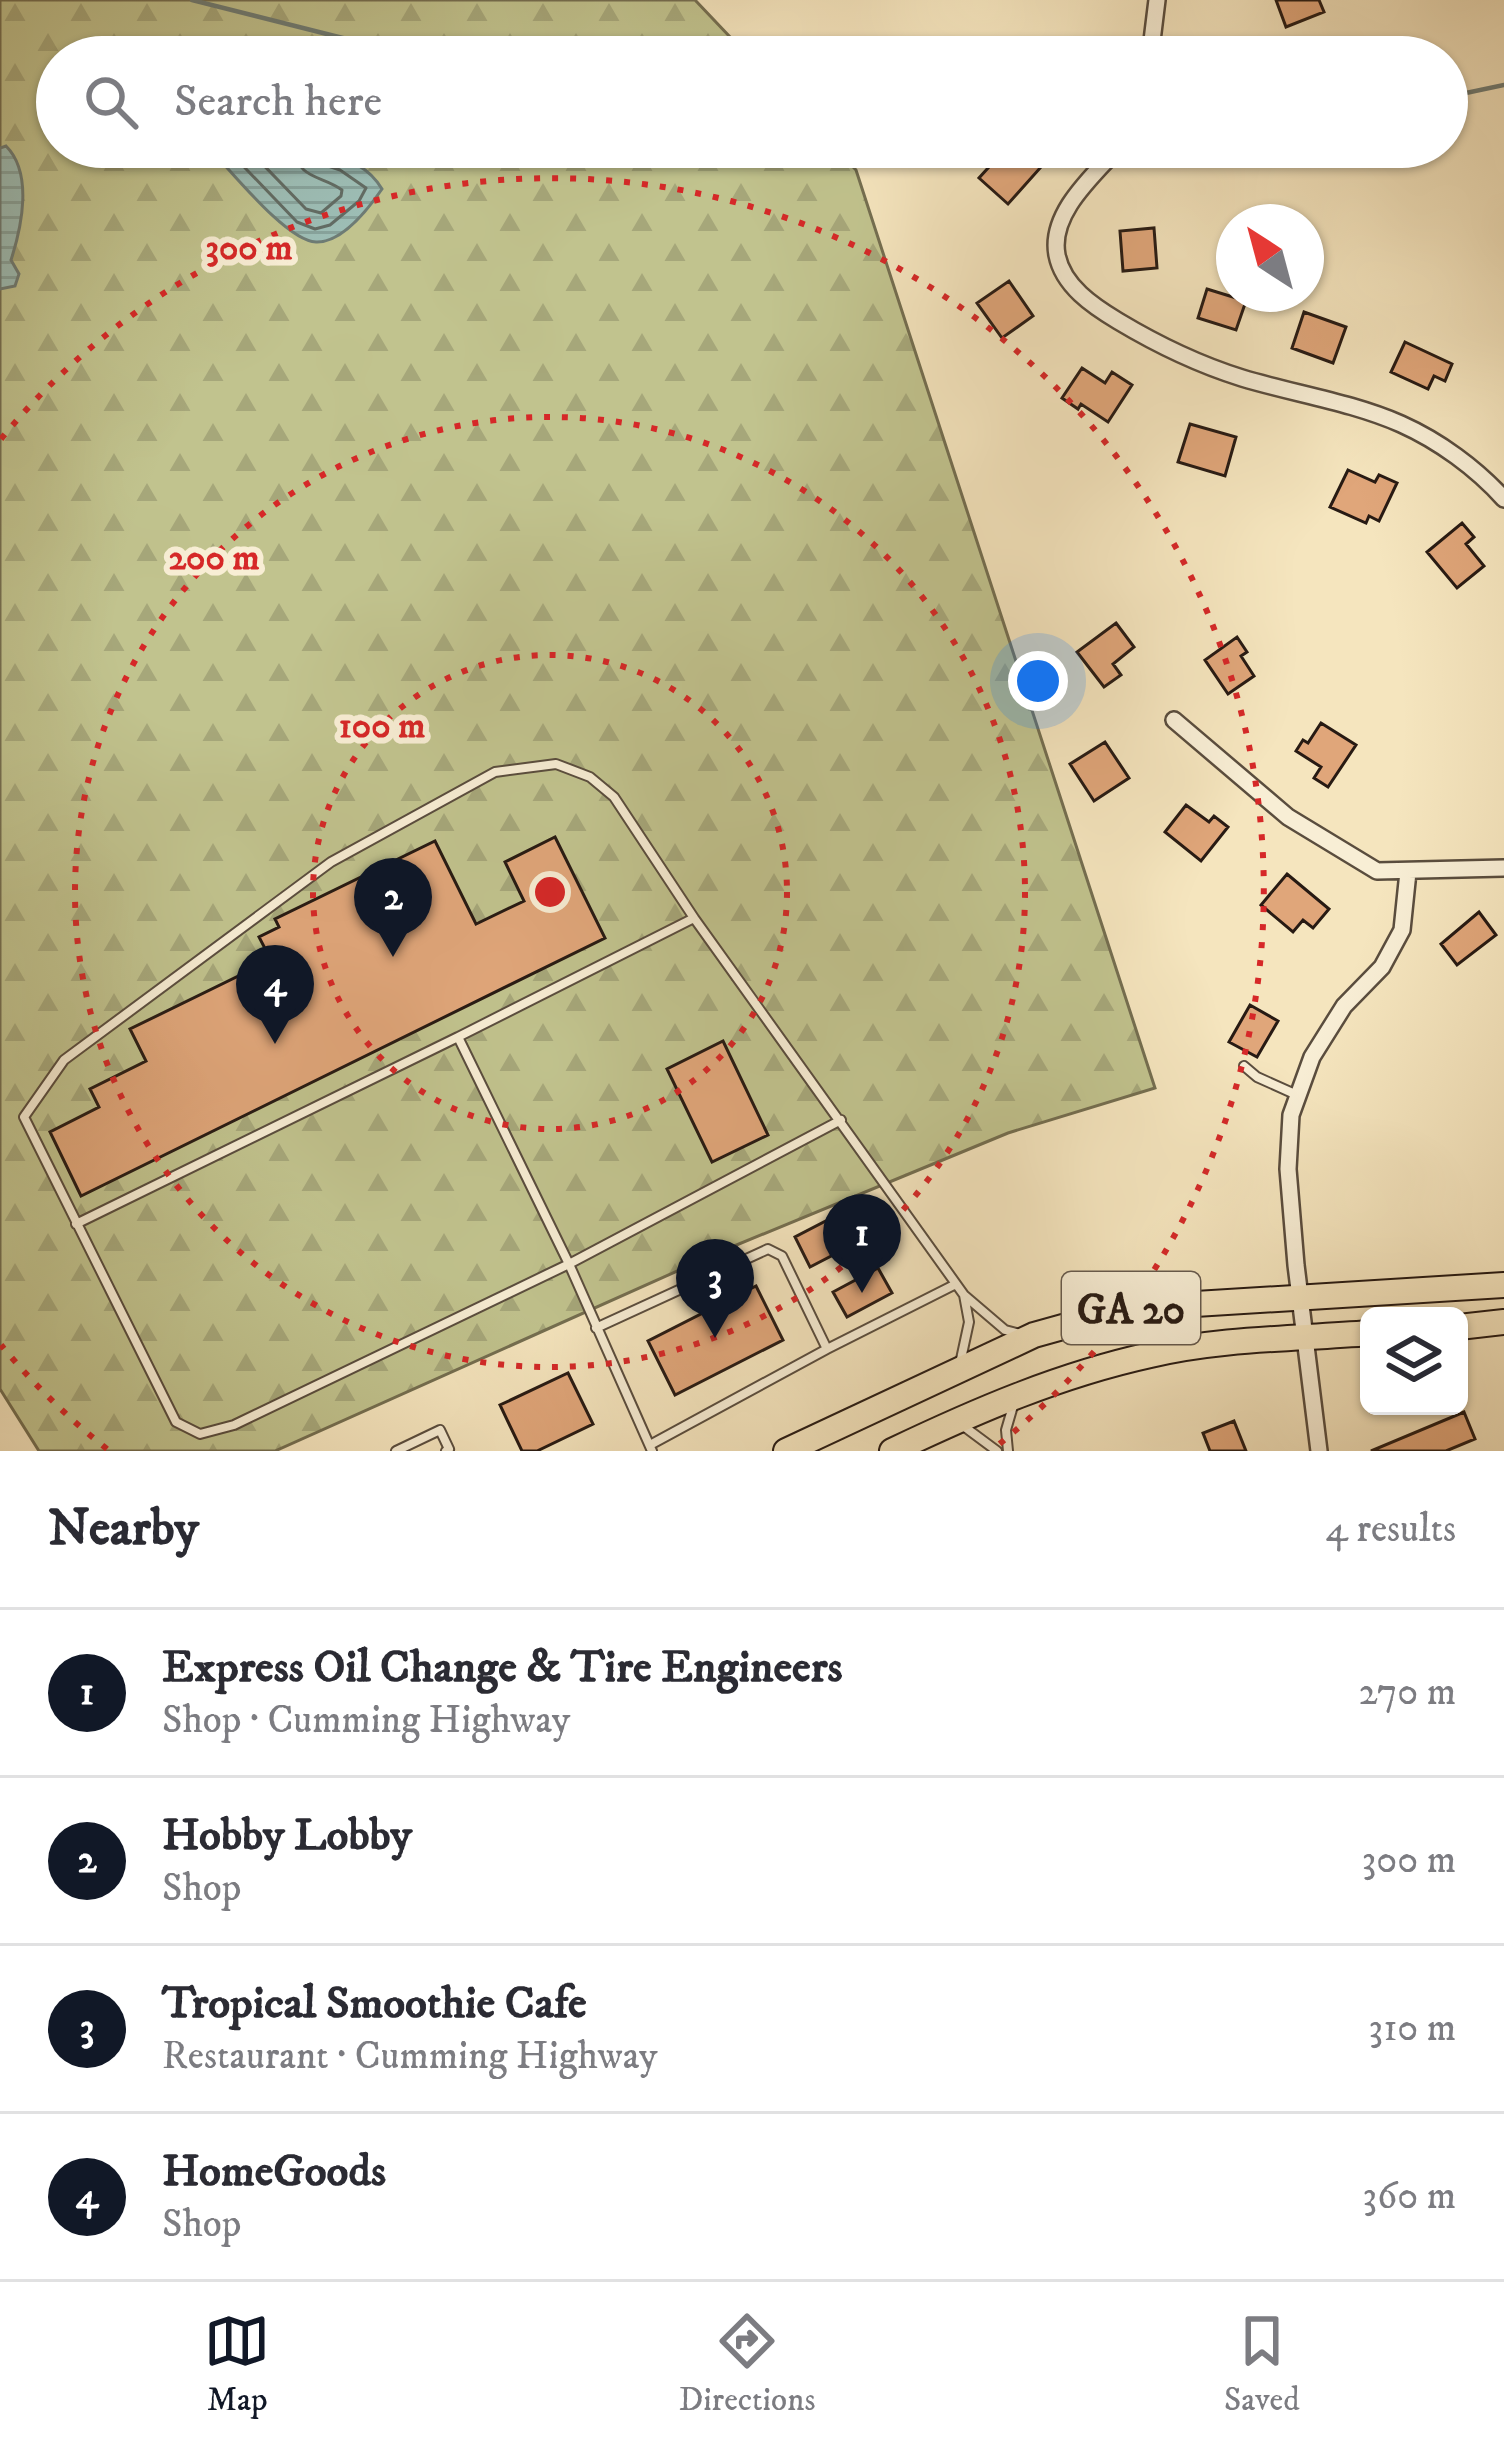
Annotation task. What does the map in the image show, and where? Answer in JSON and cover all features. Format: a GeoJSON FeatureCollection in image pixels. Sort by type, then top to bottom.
{"type":"FeatureCollection","features":[{"type":"Feature","properties":{"kind":"main road","name":"GA 20"},"geometry":{"type":"LineString","coordinates":[[786,1451],[1034,1335],[1130,1308],[1504,1285]]}},
{"type":"Feature","properties":{"kind":"main road"},"geometry":{"type":"LineString","coordinates":[[1468,1326],[1504,1322]]}},
{"type":"Feature","properties":{"kind":"main road","name":"GA 20"},"geometry":{"type":"LineString","coordinates":[[892,1451],[1045,1384],[1153,1354],[1360,1335]]}},
{"type":"Feature","properties":{"kind":"street"},"geometry":{"type":"LineString","coordinates":[[1153,36],[1157,0]]}},
{"type":"Feature","properties":{"kind":"street"},"geometry":{"type":"LineString","coordinates":[[1100,168],[1071,203],[1057,254],[1070,282],[1089,304],[1169,351],[1242,378],[1400,424],[1443,447],[1504,499]]}},
{"type":"Feature","properties":{"kind":"street"},"geometry":{"type":"LineString","coordinates":[[1174,720],[1288,818],[1377,872],[1504,868]]}},
{"type":"Feature","properties":{"kind":"street"},"geometry":{"type":"LineString","coordinates":[[1319,1451],[1288,1169],[1292,1115],[1312,1057],[1333,1023],[1382,967],[1402,930],[1408,872]]}},
{"type":"Feature","properties":{"kind":"lane"},"geometry":{"type":"LineString","coordinates":[[841,1120],[569,1264],[234,1425],[200,1434],[176,1422],[24,1117],[64,1060],[332,862],[495,772],[556,764],[590,776],[614,797],[694,919],[841,1120],[964,1295],[1005,1330],[1034,1335]]}},
{"type":"Feature","properties":{"kind":"lane"},"geometry":{"type":"LineString","coordinates":[[76,1224],[694,919]]}},
{"type":"Feature","properties":{"kind":"lane"},"geometry":{"type":"LineString","coordinates":[[458,1037],[569,1264],[651,1448],[827,1349],[956,1284]]}},
{"type":"Feature","properties":{"kind":"lane"},"geometry":{"type":"LineString","coordinates":[[1244,1066],[1272,1086],[1298,1095]]}},
{"type":"Feature","properties":{"kind":"lane"},"geometry":{"type":"LineString","coordinates":[[596,1328],[768,1249],[782,1256],[827,1349]]}},
{"type":"Feature","properties":{"kind":"lane"},"geometry":{"type":"LineString","coordinates":[[958,1370],[969,1322],[964,1295]]}},
{"type":"Feature","properties":{"kind":"lane"},"geometry":{"type":"LineString","coordinates":[[1008,1451],[1006,1430],[1016,1396]]}},
{"type":"Feature","properties":{"kind":"lane"},"geometry":{"type":"LineString","coordinates":[[955,1421],[997,1451]]}},
{"type":"Feature","properties":{"kind":"lane"},"geometry":{"type":"LineString","coordinates":[[396,1451],[440,1430],[446,1451]]}},
{"type":"Feature","properties":{"kind":"green space"},"geometry":{"type":"Polygon","coordinates":[[[0,0],[695,0],[729,36],[36,36],[36,168],[854,168],[1155,1088],[1008,1133],[722,1251],[275,1451],[39,1451],[0,1389],[0,0]]]}},
{"type":"Feature","properties":{"kind":"water"},"geometry":{"type":"Polygon","coordinates":[[[6,146],[20,170],[23,200],[11,260],[19,274],[15,286],[0,289],[0,148],[6,146]]]}},
{"type":"Feature","properties":{"kind":"water"},"geometry":{"type":"Polygon","coordinates":[[[227,168],[362,168],[382,189],[345,231],[316,242],[290,230],[227,168]]]}},
{"type":"Feature","properties":{"kind":"building"},"geometry":{"type":"Polygon","coordinates":[[[1276,0],[1319,0],[1324,12],[1286,27],[1276,0]]]}},
{"type":"Feature","properties":{"kind":"building"},"geometry":{"type":"Polygon","coordinates":[[[988,168],[1040,168],[1008,204],[979,178],[988,168]]]}},
{"type":"Feature","properties":{"kind":"building"},"geometry":{"type":"Polygon","coordinates":[[[1154,228],[1157,268],[1123,271],[1120,231],[1154,228]]]}},
{"type":"Feature","properties":{"kind":"building"},"geometry":{"type":"Polygon","coordinates":[[[1009,281],[1033,316],[1002,338],[977,303],[1009,281]]]}},
{"type":"Feature","properties":{"kind":"building"},"geometry":{"type":"Polygon","coordinates":[[[1207,289],[1216,292],[1216,312],[1242,312],[1236,330],[1198,318],[1207,289]]]}},
{"type":"Feature","properties":{"kind":"building"},"geometry":{"type":"Polygon","coordinates":[[[1304,312],[1346,327],[1333,363],[1292,348],[1304,312]]]}},
{"type":"Feature","properties":{"kind":"building"},"geometry":{"type":"Polygon","coordinates":[[[1405,342],[1452,364],[1445,381],[1434,376],[1428,389],[1391,372],[1405,342]]]}},
{"type":"Feature","properties":{"kind":"building"},"geometry":{"type":"Polygon","coordinates":[[[1082,368],[1105,383],[1112,372],[1132,385],[1108,422],[1062,398],[1082,368]]]}},
{"type":"Feature","properties":{"kind":"building"},"geometry":{"type":"Polygon","coordinates":[[[1190,424],[1236,437],[1225,476],[1178,462],[1190,424]]]}},
{"type":"Feature","properties":{"kind":"building"},"geometry":{"type":"Polygon","coordinates":[[[1348,470],[1375,482],[1379,475],[1397,483],[1379,521],[1369,516],[1366,523],[1330,507],[1348,470]]]}},
{"type":"Feature","properties":{"kind":"building"},"geometry":{"type":"Polygon","coordinates":[[[1462,523],[1474,537],[1466,544],[1484,566],[1457,588],[1427,552],[1462,523]]]}},
{"type":"Feature","properties":{"kind":"building"},"geometry":{"type":"Polygon","coordinates":[[[1116,623],[1134,647],[1113,664],[1121,675],[1104,687],[1077,652],[1116,623]]]}},
{"type":"Feature","properties":{"kind":"building"},"geometry":{"type":"Polygon","coordinates":[[[1237,637],[1247,652],[1241,656],[1254,676],[1228,694],[1205,660],[1237,637]]]}},
{"type":"Feature","properties":{"kind":"building"},"geometry":{"type":"Polygon","coordinates":[[[1321,723],[1356,745],[1328,787],[1314,778],[1321,767],[1296,751],[1303,740],[1308,743],[1321,723]]]}},
{"type":"Feature","properties":{"kind":"building"},"geometry":{"type":"Polygon","coordinates":[[[1105,742],[1129,778],[1094,801],[1070,764],[1105,742]]]}},
{"type":"Feature","properties":{"kind":"building"},"geometry":{"type":"Polygon","coordinates":[[[1186,805],[1209,822],[1214,816],[1228,827],[1201,861],[1165,832],[1186,805]]]}},
{"type":"Feature","properties":{"kind":"building"},"geometry":{"type":"Polygon","coordinates":[[[555,837],[605,938],[81,1196],[50,1132],[99,1107],[90,1089],[146,1061],[130,1029],[271,960],[259,937],[279,927],[275,919],[435,841],[476,924],[524,901],[505,862],[555,837]]]}},
{"type":"Feature","properties":{"kind":"building"},"geometry":{"type":"Polygon","coordinates":[[[1287,874],[1329,909],[1313,928],[1303,920],[1293,932],[1261,905],[1287,874]]]}},
{"type":"Feature","properties":{"kind":"building"},"geometry":{"type":"Polygon","coordinates":[[[1479,912],[1496,935],[1457,965],[1441,944],[1479,912]]]}},
{"type":"Feature","properties":{"kind":"building"},"geometry":{"type":"Polygon","coordinates":[[[1250,1005],[1278,1021],[1257,1057],[1229,1042],[1250,1005]]]}},
{"type":"Feature","properties":{"kind":"building"},"geometry":{"type":"Polygon","coordinates":[[[723,1041],[768,1135],[712,1162],[667,1069],[723,1041]]]}},
{"type":"Feature","properties":{"kind":"building"},"geometry":{"type":"Polygon","coordinates":[[[845,1211],[860,1241],[810,1267],[795,1237],[845,1211]]]}},
{"type":"Feature","properties":{"kind":"building"},"geometry":{"type":"Polygon","coordinates":[[[878,1268],[892,1293],[847,1317],[833,1292],[878,1268]]]}},
{"type":"Feature","properties":{"kind":"building"},"geometry":{"type":"Polygon","coordinates":[[[756,1286],[783,1340],[675,1395],[648,1341],[756,1286]]]}},
{"type":"Feature","properties":{"kind":"building"},"geometry":{"type":"Polygon","coordinates":[[[568,1373],[593,1424],[537,1451],[522,1451],[500,1405],[568,1373]]]}},
{"type":"Feature","properties":{"kind":"building"},"geometry":{"type":"Polygon","coordinates":[[[1457,1415],[1465,1415],[1475,1439],[1446,1451],[1371,1451],[1457,1415]]]}},
{"type":"Feature","properties":{"kind":"building"},"geometry":{"type":"Polygon","coordinates":[[[1234,1421],[1246,1451],[1210,1451],[1203,1433],[1234,1421]]]}},
{"type":"Feature","properties":{"kind":"waterway"},"geometry":{"type":"LineString","coordinates":[[192,0],[335,36]]}},
{"type":"Feature","properties":{"kind":"waterway"},"geometry":{"type":"LineString","coordinates":[[1468,93],[1504,85]]}},
{"type":"Feature","properties":{"kind":"place","name":"Hobby Lobby"},"geometry":{"type":"Point","coordinates":[393,957]}},
{"type":"Feature","properties":{"kind":"place","name":"HomeGoods"},"geometry":{"type":"Point","coordinates":[275,1044]}},
{"type":"Feature","properties":{"kind":"place","name":"Express Oil Change & Tire Engineers"},"geometry":{"type":"Point","coordinates":[862,1293]}},
{"type":"Feature","properties":{"kind":"place","name":"Tropical Smoothie Cafe"},"geometry":{"type":"Point","coordinates":[715,1338]}}]}
